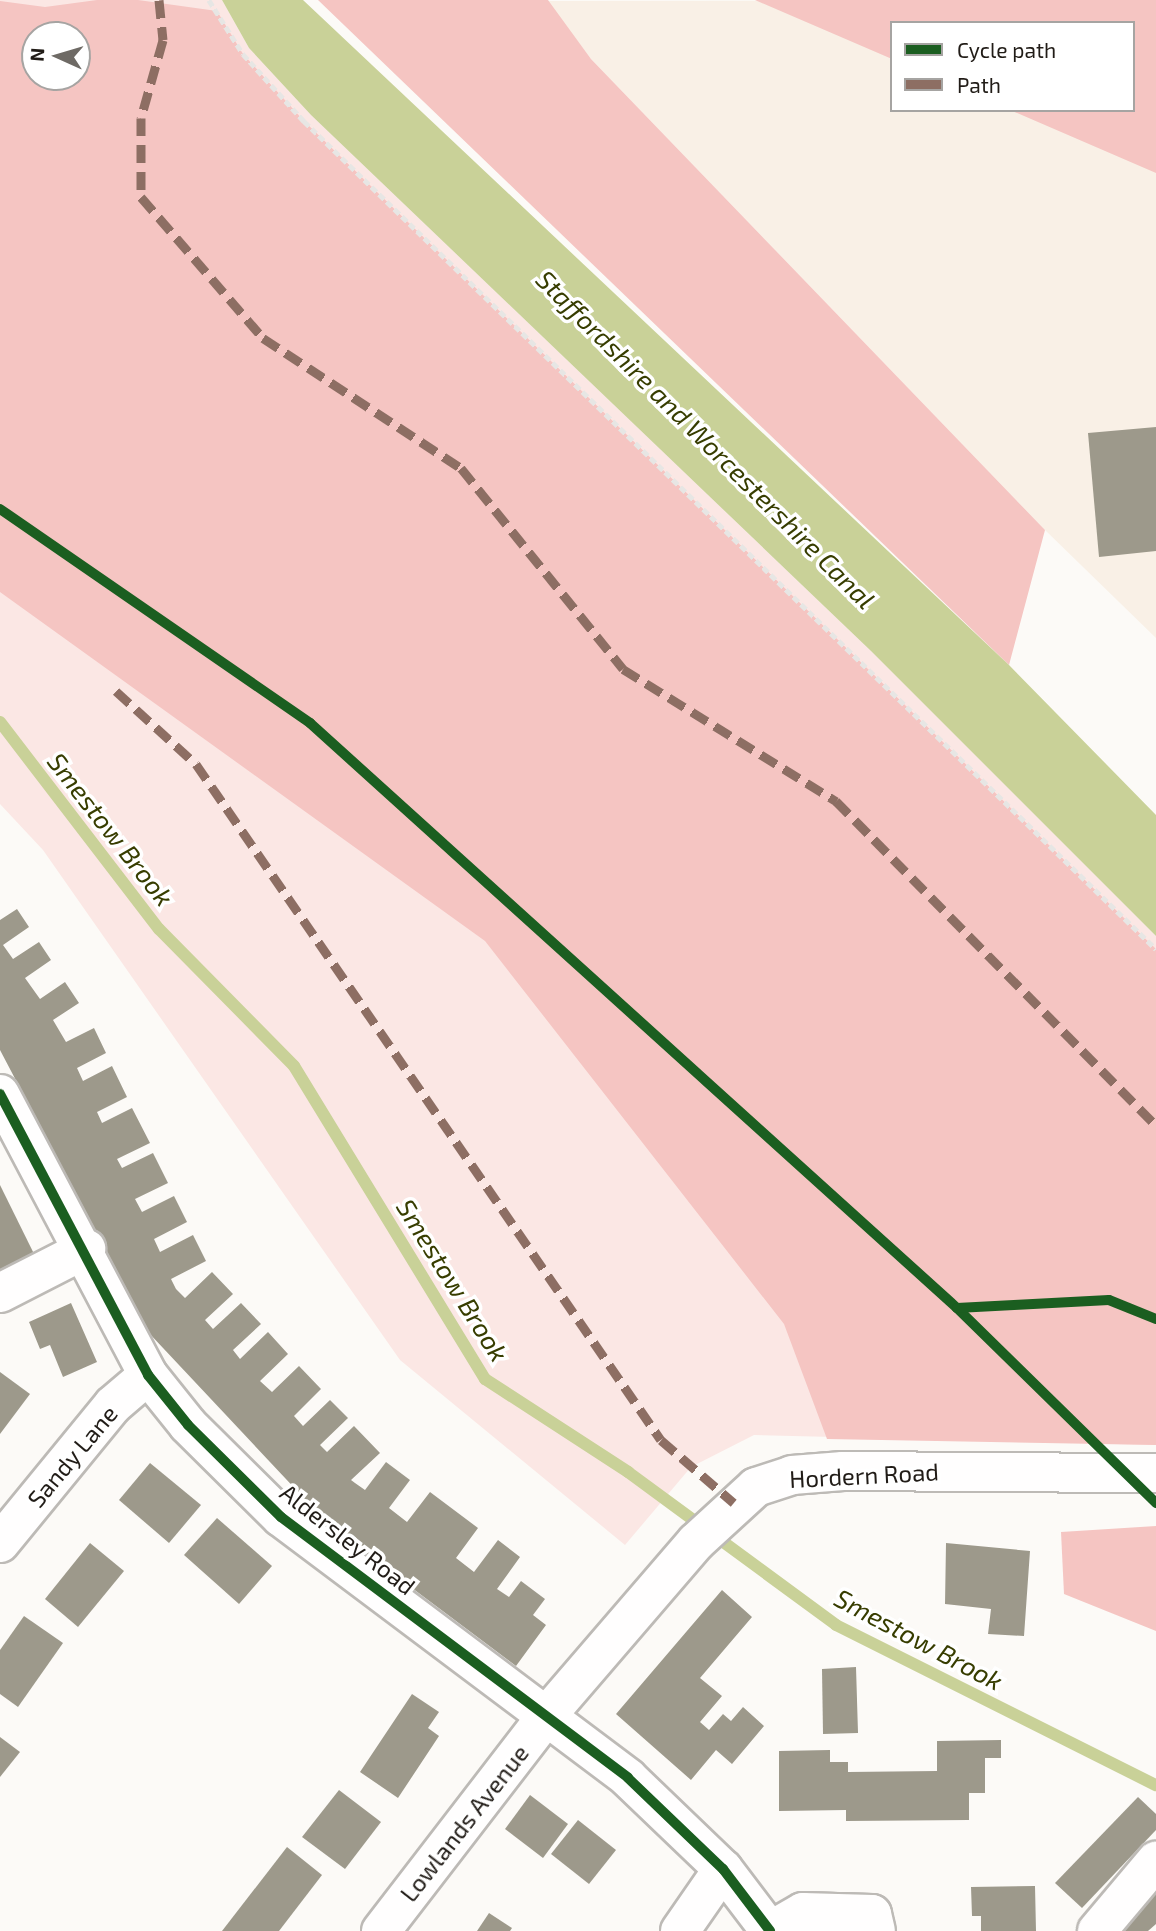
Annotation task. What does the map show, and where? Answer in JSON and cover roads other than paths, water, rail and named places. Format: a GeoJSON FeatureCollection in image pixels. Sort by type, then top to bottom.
{"type":"FeatureCollection","features":[{"type":"Feature","properties":{"kind":"street","name":"Aldersley Road"},"geometry":{"type":"LineString","coordinates":[[0,1094],[86,1249],[148,1374],[188,1425],[281,1517],[548,1714],[628,1778],[723,1869],[770,1931]]}},
{"type":"Feature","properties":{"kind":"street"},"geometry":{"type":"LineString","coordinates":[[0,1293],[86,1249]]}},
{"type":"Feature","properties":{"kind":"street","name":"Sandy Lane"},"geometry":{"type":"LineString","coordinates":[[0,1543],[114,1405],[148,1374]]}},
{"type":"Feature","properties":{"kind":"street","name":"Hordern Road"},"geometry":{"type":"LineString","coordinates":[[548,1714],[696,1542],[734,1503],[756,1487],[792,1475],[830,1472],[1156,1473]]}},
{"type":"Feature","properties":{"kind":"street","name":"Lowlands Avenue"},"geometry":{"type":"LineString","coordinates":[[380,1931],[548,1714]]}},
{"type":"Feature","properties":{"kind":"street"},"geometry":{"type":"LineString","coordinates":[[1097,1931],[1156,1861]]}},
{"type":"Feature","properties":{"kind":"street"},"geometry":{"type":"LineString","coordinates":[[680,1931],[723,1869]]}},
{"type":"Feature","properties":{"kind":"street"},"geometry":{"type":"LineString","coordinates":[[770,1931],[803,1912],[872,1914],[876,1931]]}},
{"type":"Feature","properties":{"kind":"water","name":"Staffordshire and Worcestershire Canal"},"geometry":{"type":"Polygon","coordinates":[[[222,0],[303,0],[1009,665],[1156,815],[1156,936],[871,651],[311,115],[249,48],[222,0]]]}},
{"type":"Feature","properties":{"kind":"waterway","name":"Smestow Brook"},"geometry":{"type":"LineString","coordinates":[[0,722],[159,929],[294,1066],[485,1379],[628,1472],[836,1625],[1156,1785]]}}]}
